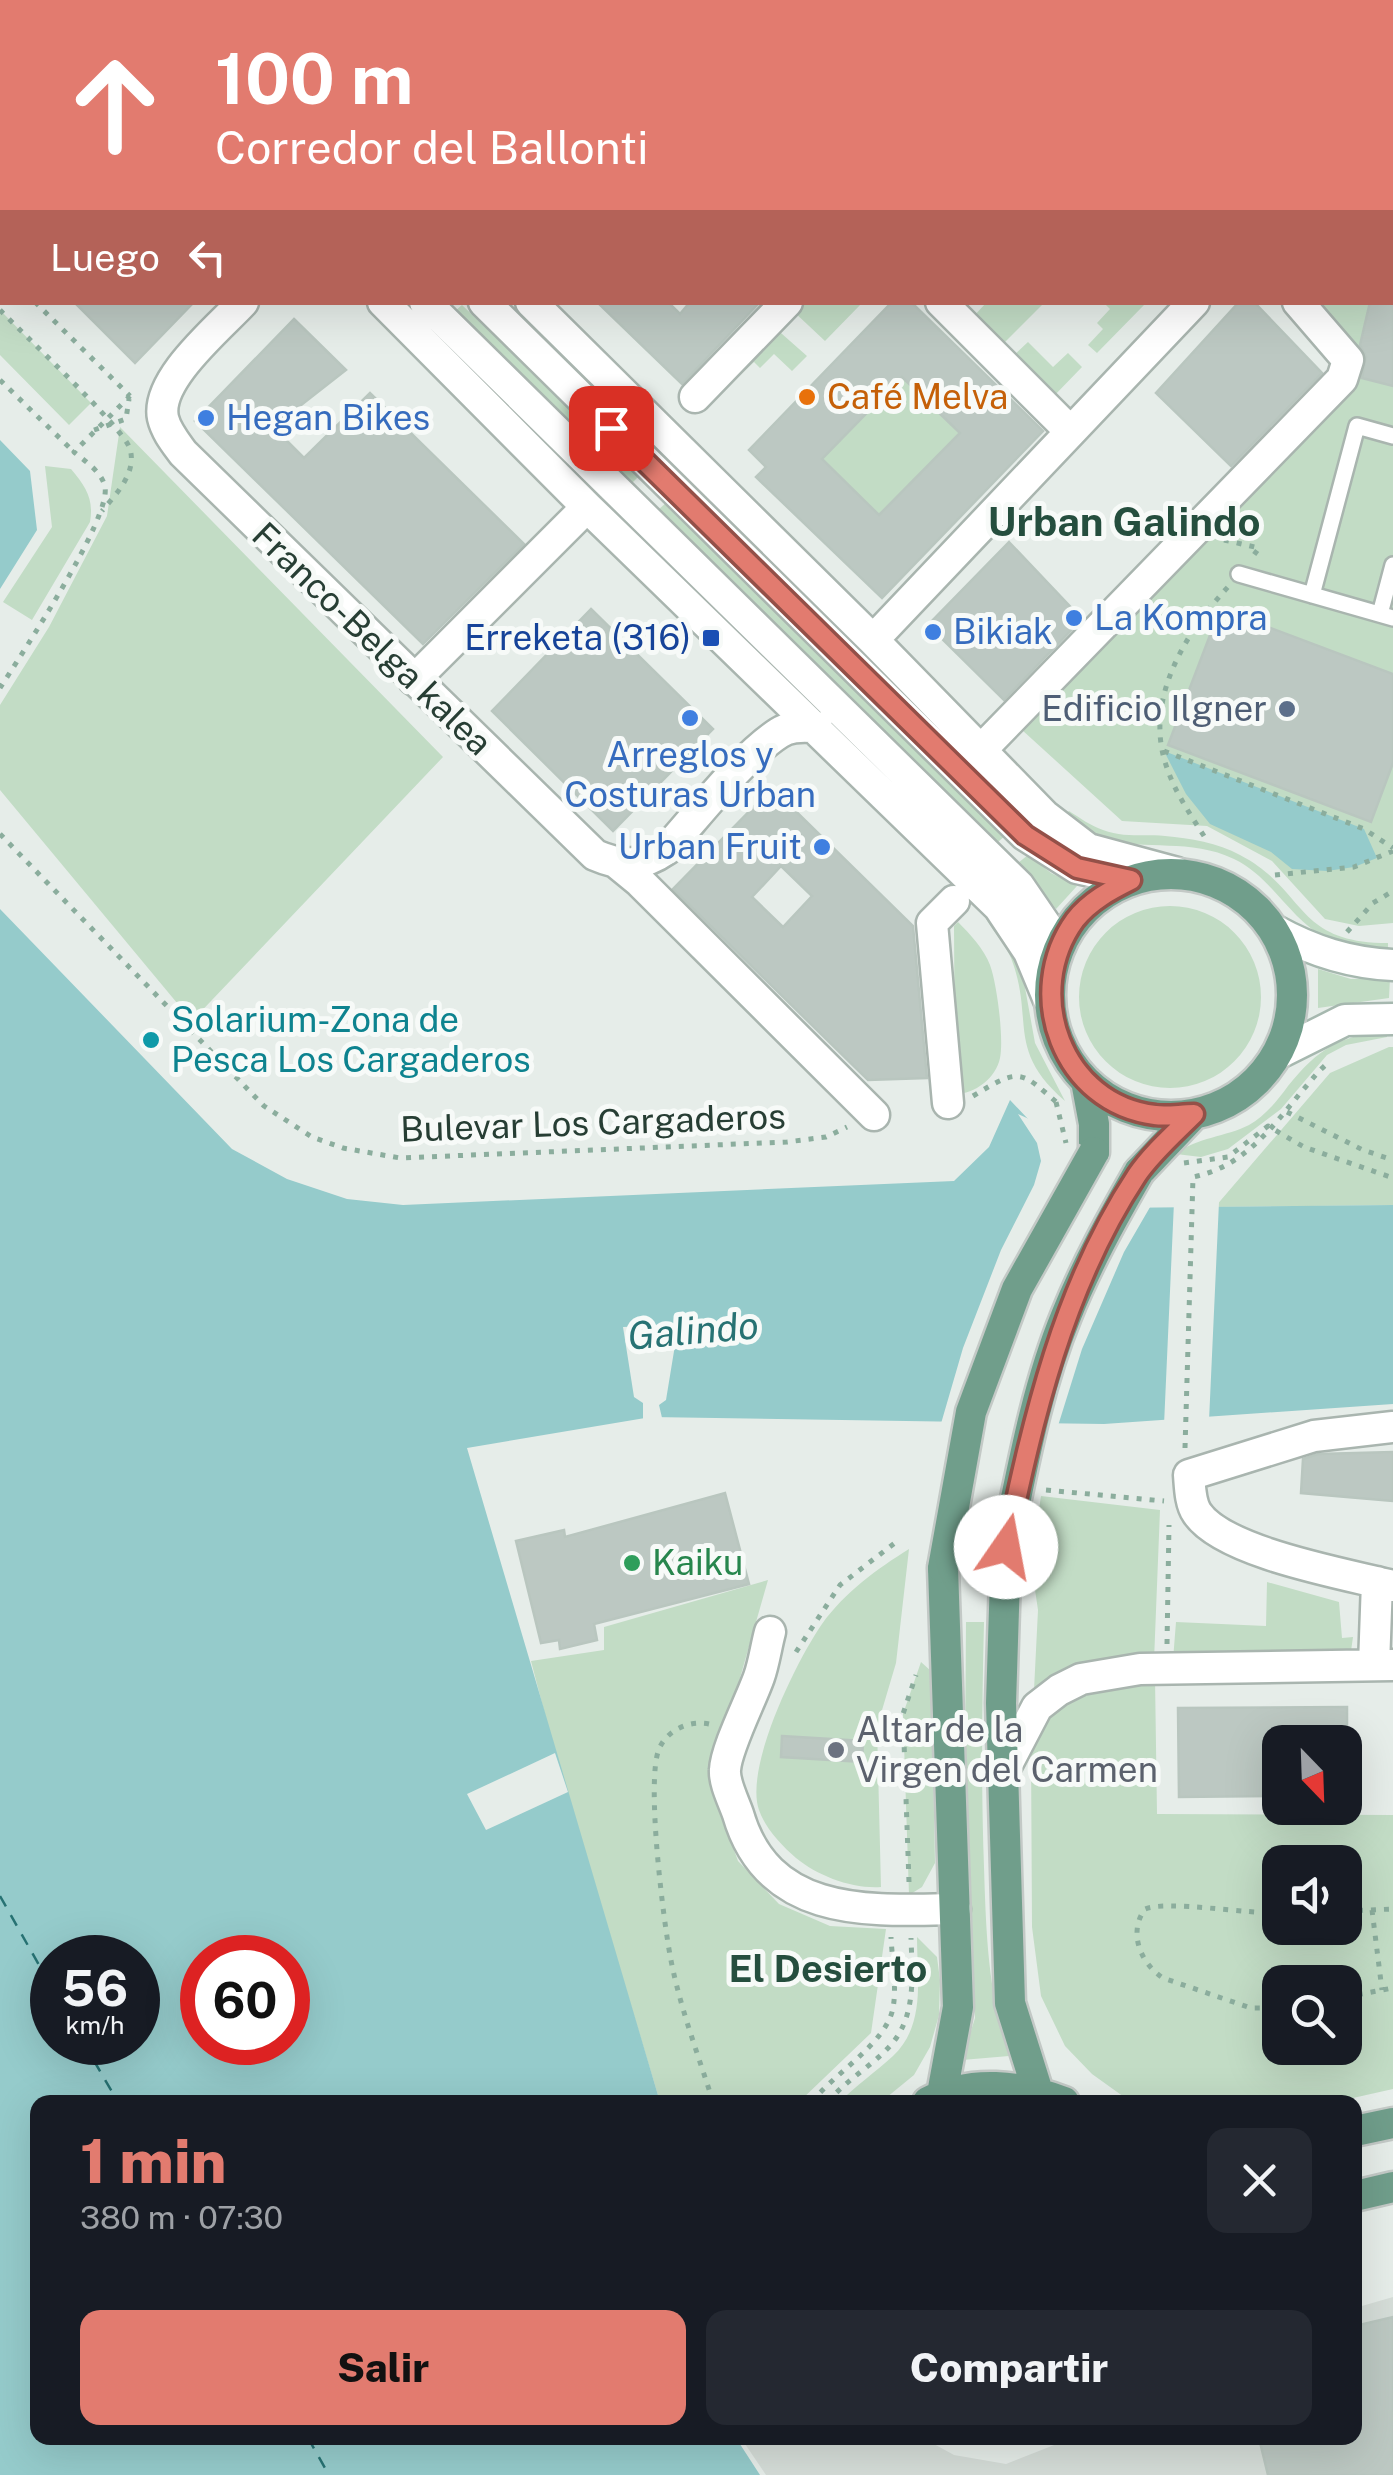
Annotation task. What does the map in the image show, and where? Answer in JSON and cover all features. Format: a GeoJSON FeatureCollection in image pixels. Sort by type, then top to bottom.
{"type":"FeatureCollection","features":[{"type":"Feature","properties":{"kind":"main road"},"geometry":{"type":"LineString","coordinates":[[1154,874],[1178,874],[1216,882],[1248,901],[1274,930],[1287,959],[1292,991],[1289,1024],[1277,1054],[1256,1082],[1227,1102],[1194,1114],[1155,1115],[1118,1104],[1086,1081],[1060,1044],[1050,1000],[1052,972],[1060,946],[1077,918],[1102,895],[1131,880],[1154,874]]}},
{"type":"Feature","properties":{"kind":"main road"},"geometry":{"type":"LineString","coordinates":[[936,2095],[958,2007],[943,1568],[971,1412],[1017,1290],[1094,1152],[1094,1124],[1086,1081]]}},
{"type":"Feature","properties":{"kind":"main road"},"geometry":{"type":"LineString","coordinates":[[1050,2095],[1010,2003],[1003,1772],[1006,1547],[1029,1437],[1064,1320],[1102,1237],[1138,1172],[1194,1114]]}},
{"type":"Feature","properties":{"kind":"main road"},"geometry":{"type":"LineString","coordinates":[[949,2095],[990,2086],[1040,2095]]}},
{"type":"Feature","properties":{"kind":"main road"},"geometry":{"type":"LineString","coordinates":[[1362,2130],[1393,2123]]}},
{"type":"Feature","properties":{"kind":"main road"},"geometry":{"type":"LineString","coordinates":[[1362,2194],[1393,2187]]}},
{"type":"Feature","properties":{"kind":"street","name":"Franco-Belga kalea"},"geometry":{"type":"LineString","coordinates":[[240,305],[166,389],[162,416],[183,453],[596,855],[618,864],[640,882],[874,1114]]}},
{"type":"Feature","properties":{"kind":"street"},"geometry":{"type":"LineString","coordinates":[[386,305],[587,507],[1000,907],[1029,952],[1050,1000]]}},
{"type":"Feature","properties":{"kind":"street"},"geometry":{"type":"LineString","coordinates":[[428,305],[1019,886],[1060,946]]}},
{"type":"Feature","properties":{"kind":"street"},"geometry":{"type":"LineString","coordinates":[[487,305],[1025,835],[1077,868],[1131,880]]}},
{"type":"Feature","properties":{"kind":"street"},"geometry":{"type":"LineString","coordinates":[[534,305],[1045,816],[1088,850],[1178,874]]}},
{"type":"Feature","properties":{"kind":"street"},"geometry":{"type":"LineString","coordinates":[[695,397],[784,305]]}},
{"type":"Feature","properties":{"kind":"street"},"geometry":{"type":"LineString","coordinates":[[944,305],[1069,430]]}},
{"type":"Feature","properties":{"kind":"street"},"geometry":{"type":"LineString","coordinates":[[872,640],[1191,305]]}},
{"type":"Feature","properties":{"kind":"street"},"geometry":{"type":"LineString","coordinates":[[981,750],[1345,370],[1300,305]]}},
{"type":"Feature","properties":{"kind":"street"},"geometry":{"type":"LineString","coordinates":[[414,680],[587,507]]}},
{"type":"Feature","properties":{"kind":"street"},"geometry":{"type":"LineString","coordinates":[[618,864],[636,864],[667,849],[780,732],[795,726],[818,727]]}},
{"type":"Feature","properties":{"kind":"street"},"geometry":{"type":"LineString","coordinates":[[948,1103],[932,923],[954,901]]}},
{"type":"Feature","properties":{"kind":"street"},"geometry":{"type":"LineString","coordinates":[[1274,930],[1306,948],[1361,964],[1393,965]]}},
{"type":"Feature","properties":{"kind":"street"},"geometry":{"type":"LineString","coordinates":[[1277,1054],[1345,1020],[1393,1019]]}},
{"type":"Feature","properties":{"kind":"street"},"geometry":{"type":"LineString","coordinates":[[1003,1772],[1037,1707],[1081,1679],[1154,1664],[1384,1665],[1385,1584],[1305,1565],[1227,1538],[1197,1513],[1184,1481],[1314,1436],[1393,1427]]}},
{"type":"Feature","properties":{"kind":"street"},"geometry":{"type":"LineString","coordinates":[[770,1632],[760,1674],[725,1771],[742,1828],[756,1854],[786,1884],[827,1904],[900,1910],[955,1908]]}},
{"type":"Feature","properties":{"kind":"lane"},"geometry":{"type":"LineString","coordinates":[[1312,596],[1358,426],[1393,436]]}},
{"type":"Feature","properties":{"kind":"lane"},"geometry":{"type":"LineString","coordinates":[[1240,574],[1386,616],[1393,565]]}},
{"type":"Feature","properties":{"kind":"path"},"geometry":{"type":"LineString","coordinates":[[38,305],[130,396]]}},
{"type":"Feature","properties":{"kind":"path"},"geometry":{"type":"LineString","coordinates":[[0,310],[112,424],[130,447],[131,469],[0,688]]}},
{"type":"Feature","properties":{"kind":"path"},"geometry":{"type":"LineString","coordinates":[[0,380],[99,474],[105,487],[100,515]]}},
{"type":"Feature","properties":{"kind":"path"},"geometry":{"type":"LineString","coordinates":[[74,452],[130,396]]}},
{"type":"Feature","properties":{"kind":"path"},"geometry":{"type":"LineString","coordinates":[[92,431],[126,419],[130,396]]}},
{"type":"Feature","properties":{"kind":"path"},"geometry":{"type":"LineString","coordinates":[[1192,534],[1258,548],[1208,608],[1166,682],[1160,719],[1166,766],[1204,836]]}},
{"type":"Feature","properties":{"kind":"path"},"geometry":{"type":"LineString","coordinates":[[1164,751],[1364,829],[1393,849]]}},
{"type":"Feature","properties":{"kind":"path","name":"Bulevar Los Cargaderos"},"geometry":{"type":"LineString","coordinates":[[0,834],[242,1087],[287,1124],[312,1138],[343,1148],[400,1158],[788,1142],[826,1136],[874,1114]]}},
{"type":"Feature","properties":{"kind":"path"},"geometry":{"type":"LineString","coordinates":[[1275,874],[1354,867],[1393,849]]}},
{"type":"Feature","properties":{"kind":"path"},"geometry":{"type":"LineString","coordinates":[[1346,933],[1373,903],[1393,891]]}},
{"type":"Feature","properties":{"kind":"path"},"geometry":{"type":"LineString","coordinates":[[1154,1664],[1184,1481],[1192,1177],[1216,1172],[1238,1160],[1272,1128],[1324,1065],[1340,1057]]}},
{"type":"Feature","properties":{"kind":"path"},"geometry":{"type":"LineString","coordinates":[[991,1084],[1018,1074],[1031,1079],[1056,1102]]}},
{"type":"Feature","properties":{"kind":"path"},"geometry":{"type":"LineString","coordinates":[[1285,1112],[1363,1150],[1393,1160]]}},
{"type":"Feature","properties":{"kind":"path"},"geometry":{"type":"LineString","coordinates":[[1170,1159],[1188,1164],[1228,1157],[1268,1126],[1304,1147],[1393,1178]]}},
{"type":"Feature","properties":{"kind":"path"},"geometry":{"type":"LineString","coordinates":[[1044,1490],[1184,1481]]}},
{"type":"Feature","properties":{"kind":"path"},"geometry":{"type":"LineString","coordinates":[[790,1663],[806,1632],[840,1584],[900,1538]]}},
{"type":"Feature","properties":{"kind":"path"},"geometry":{"type":"LineString","coordinates":[[817,2095],[868,2050],[893,2010],[900,1910],[903,1714],[920,1662]]}},
{"type":"Feature","properties":{"kind":"path"},"geometry":{"type":"LineString","coordinates":[[711,2095],[670,1957],[654,1770],[658,1750],[678,1728],[694,1722],[706,1723],[737,1734]]}},
{"type":"Feature","properties":{"kind":"path"},"geometry":{"type":"LineString","coordinates":[[1262,1913],[1162,1904],[1145,1909],[1137,1926],[1142,1958],[1150,1970],[1250,2008],[1262,2008]]}},
{"type":"Feature","properties":{"kind":"path"},"geometry":{"type":"LineString","coordinates":[[1362,1910],[1393,1909]]}},
{"type":"Feature","properties":{"kind":"path"},"geometry":{"type":"LineString","coordinates":[[834,2095],[896,2039],[909,2010],[912,1976],[900,1910]]}},
{"type":"Feature","properties":{"kind":"path"},"geometry":{"type":"LineString","coordinates":[[1372,1910],[1382,1990]]}},
{"type":"Feature","properties":{"kind":"path"},"geometry":{"type":"LineString","coordinates":[[1362,1994],[1393,1988]]}},
{"type":"Feature","properties":{"kind":"shaded area"},"geometry":{"type":"Polygon","coordinates":[[[1393,2297],[1393,2475],[766,2475],[746,2445],[936,2445],[954,2455],[1006,2464],[1054,2445],[1362,2445],[1362,2306],[1393,2297]]]}},
{"type":"Feature","properties":{"kind":"green space"},"geometry":{"type":"Polygon","coordinates":[[[462,305],[640,475],[631,484],[455,311],[462,305]]]}},
{"type":"Feature","properties":{"kind":"green space"},"geometry":{"type":"Polygon","coordinates":[[[797,305],[860,305],[825,341],[792,310],[797,305]]]}},
{"type":"Feature","properties":{"kind":"green space"},"geometry":{"type":"Polygon","coordinates":[[[984,305],[1042,305],[1000,347],[972,318],[984,305]]]}},
{"type":"Feature","properties":{"kind":"green space"},"geometry":{"type":"Polygon","coordinates":[[[1106,305],[1144,305],[1097,353],[1088,345],[1103,329],[1097,323],[1110,309],[1106,305]]]}},
{"type":"Feature","properties":{"kind":"green space"},"geometry":{"type":"Polygon","coordinates":[[[1321,305],[1393,305],[1393,923],[1359,926],[1325,919],[1272,861],[1207,826],[1122,821],[1010,719],[1358,354],[1321,305]]]}},
{"type":"Feature","properties":{"kind":"green space"},"geometry":{"type":"Polygon","coordinates":[[[0,310],[91,403],[69,425],[0,355],[0,310]]]}},
{"type":"Feature","properties":{"kind":"green space"},"geometry":{"type":"Polygon","coordinates":[[[773,326],[807,356],[792,371],[774,354],[760,368],[754,362],[738,377],[730,370],[773,326]]]}},
{"type":"Feature","properties":{"kind":"green space"},"geometry":{"type":"Polygon","coordinates":[[[1028,342],[1053,367],[1068,353],[1082,367],[1052,398],[1011,358],[1028,342]]]}},
{"type":"Feature","properties":{"kind":"green space"},"geometry":{"type":"Polygon","coordinates":[[[902,377],[960,433],[879,515],[822,459],[902,377]]]}},
{"type":"Feature","properties":{"kind":"green space"},"geometry":{"type":"Polygon","coordinates":[[[120,427],[443,757],[192,1021],[0,790],[0,705],[49,627],[107,516],[120,427]]]}},
{"type":"Feature","properties":{"kind":"green space"},"geometry":{"type":"Polygon","coordinates":[[[45,466],[71,469],[88,494],[91,514],[90,522],[32,620],[3,602],[52,527],[45,466]]]}},
{"type":"Feature","properties":{"kind":"green space"},"geometry":{"type":"Polygon","coordinates":[[[667,502],[1007,834],[998,842],[658,510],[667,502]]]}},
{"type":"Feature","properties":{"kind":"green space"},"geometry":{"type":"Polygon","coordinates":[[[1069,811],[1111,832],[1184,838],[1231,851],[1262,869],[1318,924],[1357,941],[1388,943],[1388,949],[1349,946],[1327,939],[1302,921],[1259,876],[1234,859],[1201,849],[1105,839],[1070,819],[1065,815],[1069,811]]]}},
{"type":"Feature","properties":{"kind":"green space"},"geometry":{"type":"Polygon","coordinates":[[[1028,855],[1077,886],[1056,909],[1018,863],[1028,855]]]}},
{"type":"Feature","properties":{"kind":"green space"},"geometry":{"type":"Polygon","coordinates":[[[981,904],[997,921],[1022,971],[1035,1043],[1065,1101],[1046,1082],[1028,1049],[1011,958],[981,904]]]}},
{"type":"Feature","properties":{"kind":"green space"},"geometry":{"type":"Polygon","coordinates":[[[1170,906],[1205,913],[1234,933],[1254,962],[1261,997],[1254,1032],[1234,1061],[1205,1081],[1170,1088],[1135,1081],[1106,1061],[1086,1032],[1079,997],[1086,962],[1106,933],[1135,913],[1170,906]]]}},
{"type":"Feature","properties":{"kind":"green space"},"geometry":{"type":"Polygon","coordinates":[[[958,922],[990,965],[1001,1049],[998,1065],[984,1084],[955,1094],[954,926],[958,922]]]}},
{"type":"Feature","properties":{"kind":"green space"},"geometry":{"type":"Polygon","coordinates":[[[1318,969],[1351,979],[1390,978],[1389,998],[1318,1008],[1318,969]]]}},
{"type":"Feature","properties":{"kind":"green space"},"geometry":{"type":"Polygon","coordinates":[[[1387,1030],[1387,1037],[1346,1045],[1327,1055],[1281,1109],[1228,1149],[1201,1157],[1176,1154],[1255,1122],[1310,1062],[1331,1046],[1355,1036],[1387,1030]]]}},
{"type":"Feature","properties":{"kind":"green space"},"geometry":{"type":"Polygon","coordinates":[[[1393,1047],[1393,1205],[1215,1207],[1330,1073],[1393,1047]]]}},
{"type":"Feature","properties":{"kind":"green space"},"geometry":{"type":"Polygon","coordinates":[[[1041,1496],[1160,1510],[1154,1661],[1075,1670],[1034,1690],[1038,1610],[1031,1563],[1041,1496]]]}},
{"type":"Feature","properties":{"kind":"green space"},"geometry":{"type":"Polygon","coordinates":[[[909,1549],[896,1663],[877,1727],[881,1887],[859,1886],[814,1870],[774,1836],[759,1810],[759,1768],[787,1687],[822,1624],[862,1582],[909,1549]]]}},
{"type":"Feature","properties":{"kind":"green space"},"geometry":{"type":"Polygon","coordinates":[[[768,1580],[710,1783],[738,1861],[779,1904],[830,1926],[886,1929],[871,2033],[806,2095],[658,2095],[531,1661],[604,1650],[604,1627],[768,1580]]]}},
{"type":"Feature","properties":{"kind":"green space"},"geometry":{"type":"Polygon","coordinates":[[[1267,1582],[1339,1602],[1342,1638],[1353,1637],[1351,1651],[1173,1660],[1176,1622],[1266,1626],[1267,1582]]]}},
{"type":"Feature","properties":{"kind":"green space"},"geometry":{"type":"Polygon","coordinates":[[[966,1622],[984,1622],[982,1775],[986,1915],[992,1986],[1009,2056],[962,2060],[975,2018],[965,1768],[966,1622]]]}},
{"type":"Feature","properties":{"kind":"green space"},"geometry":{"type":"Polygon","coordinates":[[[921,1662],[931,1671],[935,1863],[922,1887],[909,1895],[903,1714],[921,1662]]]}},
{"type":"Feature","properties":{"kind":"green space"},"geometry":{"type":"Polygon","coordinates":[[[1155,1678],[1157,1814],[1262,1814],[1262,1825],[1362,1825],[1362,1815],[1393,1815],[1393,2089],[1362,2096],[1121,2095],[1092,2074],[1065,2046],[1041,1996],[1032,1927],[1031,1750],[1045,1713],[1065,1699],[1155,1678]]]}},
{"type":"Feature","properties":{"kind":"green space"},"geometry":{"type":"Polygon","coordinates":[[[917,1937],[937,1957],[940,1980],[939,2015],[930,2047],[914,2075],[890,2095],[848,2095],[904,2044],[915,2016],[917,1937]]]}},
{"type":"Feature","properties":{"kind":"water"},"geometry":{"type":"Polygon","coordinates":[[[0,440],[30,471],[37,530],[0,589],[0,440]]]}},
{"type":"Feature","properties":{"kind":"water"},"geometry":{"type":"Polygon","coordinates":[[[1164,751],[1364,829],[1377,858],[1327,871],[1292,869],[1271,852],[1210,824],[1186,794],[1164,751]]]}},
{"type":"Feature","properties":{"kind":"water","name":"Galindo"},"geometry":{"type":"Polygon","coordinates":[[[0,909],[232,1149],[287,1179],[347,1199],[403,1205],[954,1181],[989,1147],[1010,1100],[1112,1208],[1393,1205],[1393,1404],[1104,1424],[651,1417],[467,1448],[658,2095],[30,2095],[30,2445],[741,2445],[760,2475],[0,2475],[0,909]]]}},
{"type":"Feature","properties":{"kind":"pier"},"geometry":{"type":"Polygon","coordinates":[[[1018,1114],[1040,1124],[1114,1203],[1153,1202],[1124,1252],[1082,1349],[1057,1429],[940,1427],[963,1348],[1041,1161],[1037,1143],[1018,1114]]]}},
{"type":"Feature","properties":{"kind":"pier"},"geometry":{"type":"Polygon","coordinates":[[[1174,1202],[1219,1202],[1209,1421],[1164,1425],[1174,1202]]]}},
{"type":"Feature","properties":{"kind":"pier"},"geometry":{"type":"Polygon","coordinates":[[[674,1325],[676,1339],[666,1400],[659,1405],[663,1422],[643,1424],[643,1403],[634,1397],[623,1327],[674,1325]]]}},
{"type":"Feature","properties":{"kind":"pier"},"geometry":{"type":"Polygon","coordinates":[[[555,1753],[568,1792],[486,1830],[467,1794],[555,1753]]]}},
{"type":"Feature","properties":{"kind":"building"},"geometry":{"type":"Polygon","coordinates":[[[77,305],[191,305],[135,363],[77,305]]]}},
{"type":"Feature","properties":{"kind":"building"},"geometry":{"type":"Polygon","coordinates":[[[600,305],[671,305],[680,314],[688,305],[757,305],[682,384],[600,305]]]}},
{"type":"Feature","properties":{"kind":"building"},"geometry":{"type":"Polygon","coordinates":[[[889,305],[914,305],[1043,431],[882,598],[756,477],[766,467],[749,450],[889,305]],[[902,377],[822,459],[879,515],[960,433],[902,377]]]}},
{"type":"Feature","properties":{"kind":"building"},"geometry":{"type":"Polygon","coordinates":[[[1236,305],[1257,305],[1322,373],[1231,466],[1156,393],[1236,305]]]}},
{"type":"Feature","properties":{"kind":"building"},"geometry":{"type":"Polygon","coordinates":[[[1369,305],[1393,305],[1393,386],[1362,378],[1366,357],[1360,345],[1369,305]]]}},
{"type":"Feature","properties":{"kind":"building"},"geometry":{"type":"Polygon","coordinates":[[[294,319],[346,370],[273,427],[304,458],[370,393],[524,544],[423,644],[195,421],[294,319]]]}},
{"type":"Feature","properties":{"kind":"building"},"geometry":{"type":"Polygon","coordinates":[[[1009,542],[1082,619],[1004,700],[928,625],[1009,542]]]}},
{"type":"Feature","properties":{"kind":"building"},"geometry":{"type":"Polygon","coordinates":[[[591,609],[713,729],[613,831],[492,711],[591,609]]]}},
{"type":"Feature","properties":{"kind":"building","name":"Edificio Ilgner"},"geometry":{"type":"Polygon","coordinates":[[[1220,609],[1393,674],[1393,763],[1371,822],[1168,745],[1220,609]]]}},
{"type":"Feature","properties":{"kind":"building"},"geometry":{"type":"Polygon","coordinates":[[[772,788],[913,926],[927,1078],[868,1080],[673,889],[772,788]],[[781,866],[752,897],[783,927],[812,896],[781,866]]]}},
{"type":"Feature","properties":{"kind":"building"},"geometry":{"type":"Polygon","coordinates":[[[1393,1452],[1393,1501],[1301,1493],[1303,1459],[1318,1454],[1393,1452]]]}},
{"type":"Feature","properties":{"kind":"building","name":"Kaiku"},"geometry":{"type":"Polygon","coordinates":[[[725,1493],[749,1584],[594,1624],[597,1640],[560,1649],[559,1640],[541,1643],[516,1541],[564,1530],[565,1537],[725,1493]]]}},
{"type":"Feature","properties":{"kind":"building"},"geometry":{"type":"Polygon","coordinates":[[[1347,1707],[1347,1725],[1262,1725],[1262,1796],[1179,1797],[1178,1708],[1347,1707]]]}},
{"type":"Feature","properties":{"kind":"building","name":"Altar de la Virgen del Carmen"},"geometry":{"type":"Polygon","coordinates":[[[782,1736],[863,1741],[862,1762],[781,1757],[782,1736]]]}},
{"type":"Feature","properties":{"kind":"building"},"geometry":{"type":"Polygon","coordinates":[[[1393,2317],[1393,2475],[1268,2475],[1261,2445],[1362,2445],[1362,2324],[1393,2317]]]}},
{"type":"Feature","properties":{"kind":"ferry route"},"geometry":{"type":"LineString","coordinates":[[0,1896],[30,1949]]}},
{"type":"Feature","properties":{"kind":"ferry route"},"geometry":{"type":"LineString","coordinates":[[96,2065],[114,2095]]}},
{"type":"Feature","properties":{"kind":"ferry route"},"geometry":{"type":"LineString","coordinates":[[312,2445],[329,2475]]}},
{"type":"Feature","properties":{"kind":"place","name":"Café Melva"},"geometry":{"type":"Point","coordinates":[807,397]}},
{"type":"Feature","properties":{"kind":"place","name":"Hegan Bikes"},"geometry":{"type":"Point","coordinates":[206,418]}},
{"type":"Feature","properties":{"kind":"place","name":"La Kompra"},"geometry":{"type":"Point","coordinates":[1074,618]}},
{"type":"Feature","properties":{"kind":"place","name":"Bikiak"},"geometry":{"type":"Point","coordinates":[933,632]}},
{"type":"Feature","properties":{"kind":"place","name":"Erreketa (316)"},"geometry":{"type":"Point","coordinates":[711,638]}},
{"type":"Feature","properties":{"kind":"place","name":"Edificio Ilgner"},"geometry":{"type":"Point","coordinates":[1287,709]}},
{"type":"Feature","properties":{"kind":"place","name":"Arreglos y Costuras Urban"},"geometry":{"type":"Point","coordinates":[690,718]}},
{"type":"Feature","properties":{"kind":"place","name":"Urban Fruit"},"geometry":{"type":"Point","coordinates":[822,847]}},
{"type":"Feature","properties":{"kind":"place","name":"Solarium-Zona de Pesca Los Cargaderos"},"geometry":{"type":"Point","coordinates":[151,1040]}},
{"type":"Feature","properties":{"kind":"place","name":"Kaiku"},"geometry":{"type":"Point","coordinates":[632,1563]}},
{"type":"Feature","properties":{"kind":"place","name":"Altar de la Virgen del Carmen"},"geometry":{"type":"Point","coordinates":[836,1750]}},
{"type":"Feature","properties":{"kind":"district","name":"Urban Galindo"},"geometry":{"type":"Point","coordinates":[1124,522]}},
{"type":"Feature","properties":{"kind":"district","name":"El Desierto"},"geometry":{"type":"Point","coordinates":[828,1969]}},
{"type":"Feature","properties":{"kind":"route"},"geometry":{"type":"LineString","coordinates":[[611,428],[1025,835],[1077,868],[1131,880],[1102,895],[1077,918],[1060,946],[1052,972],[1050,1000],[1054,1030],[1067,1058],[1086,1081],[1118,1104],[1155,1115],[1194,1114],[1138,1172],[1102,1237],[1064,1320],[1029,1437],[1006,1547]]}}]}
